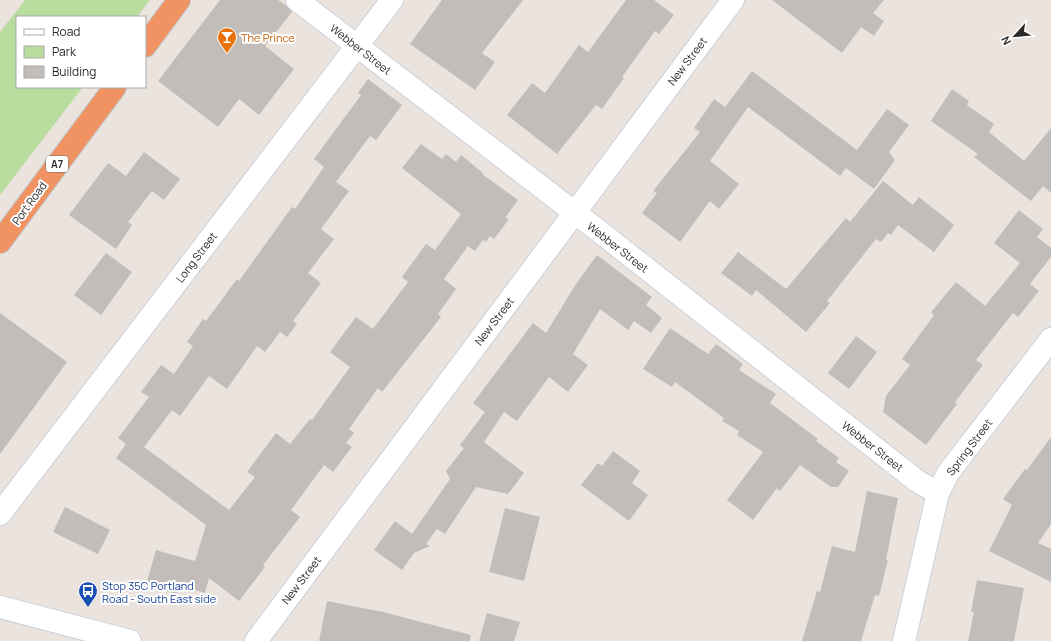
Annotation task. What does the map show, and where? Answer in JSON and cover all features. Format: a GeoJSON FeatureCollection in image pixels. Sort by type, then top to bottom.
{"type":"FeatureCollection","features":[{"type":"Feature","properties":{"kind":"highway"},"geometry":{"type":"LineString","coordinates":[[146,45],[179,0]]}},
{"type":"Feature","properties":{"kind":"highway","name":"Port Road"},"geometry":{"type":"LineString","coordinates":[[0,242],[113,88]]}},
{"type":"Feature","properties":{"kind":"street","name":"Webber Street"},"geometry":{"type":"LineString","coordinates":[[298,0],[917,481],[938,493]]}},
{"type":"Feature","properties":{"kind":"street","name":"Long Street"},"geometry":{"type":"LineString","coordinates":[[0,514],[392,0]]}},
{"type":"Feature","properties":{"kind":"street","name":"New Street"},"geometry":{"type":"LineString","coordinates":[[256,641],[732,0]]}},
{"type":"Feature","properties":{"kind":"street","name":"Spring Street"},"geometry":{"type":"LineString","coordinates":[[904,641],[938,493],[948,473],[1051,339]]}},
{"type":"Feature","properties":{"kind":"street"},"geometry":{"type":"LineString","coordinates":[[0,607],[130,641]]}},
{"type":"Feature","properties":{"kind":"green space"},"geometry":{"type":"Polygon","coordinates":[[[25,0],[150,0],[138,16],[16,16],[16,88],[82,88],[0,195],[0,32],[25,0]]]}},
{"type":"Feature","properties":{"kind":"building","name":"The Prince"},"geometry":{"type":"Polygon","coordinates":[[[220,0],[278,0],[287,6],[292,12],[265,46],[294,69],[259,115],[239,99],[218,127],[158,81],[220,0]]]}},
{"type":"Feature","properties":{"kind":"building"},"geometry":{"type":"Polygon","coordinates":[[[442,0],[523,0],[482,53],[495,62],[475,90],[410,44],[442,0]]]}},
{"type":"Feature","properties":{"kind":"building"},"geometry":{"type":"Polygon","coordinates":[[[626,0],[654,0],[674,15],[659,34],[655,31],[622,77],[624,78],[602,109],[596,105],[557,154],[507,115],[532,83],[545,93],[579,45],[588,52],[626,0]]]}},
{"type":"Feature","properties":{"kind":"building"},"geometry":{"type":"Polygon","coordinates":[[[772,0],[884,0],[873,13],[884,21],[874,36],[861,27],[842,53],[772,0]]]}},
{"type":"Feature","properties":{"kind":"building"},"geometry":{"type":"Polygon","coordinates":[[[752,71],[857,150],[887,109],[909,125],[889,152],[895,160],[874,189],[846,168],[840,176],[748,107],[710,161],[739,184],[719,209],[710,201],[680,242],[642,213],[657,193],[653,191],[700,132],[694,128],[714,99],[725,107],[752,71]]]}},
{"type":"Feature","properties":{"kind":"building"},"geometry":{"type":"Polygon","coordinates":[[[368,79],[402,105],[376,140],[370,136],[336,182],[349,191],[321,229],[334,239],[308,273],[321,283],[293,321],[297,324],[287,337],[280,332],[265,352],[257,346],[227,389],[209,376],[180,416],[172,410],[144,447],[229,510],[255,477],[247,472],[276,433],[290,444],[310,419],[312,420],[350,367],[330,352],[356,317],[373,329],[408,282],[402,277],[426,244],[435,250],[461,214],[402,168],[421,144],[442,159],[446,154],[456,162],[461,155],[483,173],[482,174],[518,200],[505,218],[509,219],[494,239],[490,236],[486,242],[483,240],[475,251],[468,246],[444,279],[456,289],[438,314],[441,317],[382,392],[378,388],[349,429],[354,433],[346,443],[352,447],[333,472],[324,465],[291,510],[300,517],[263,565],[265,567],[239,601],[209,578],[205,593],[179,585],[177,594],[146,585],[156,550],[195,561],[206,525],[116,458],[126,444],[118,438],[149,397],[141,392],[161,365],[174,374],[193,346],[187,342],[203,319],[206,321],[237,279],[239,281],[292,207],[295,209],[324,167],[314,159],[361,95],[358,93],[368,79]]]}},
{"type":"Feature","properties":{"kind":"building"},"geometry":{"type":"Polygon","coordinates":[[[952,89],[969,101],[967,105],[994,124],[989,132],[1024,161],[1051,128],[1051,193],[1043,186],[1031,201],[974,157],[978,154],[931,121],[952,89]]]}},
{"type":"Feature","properties":{"kind":"building"},"geometry":{"type":"Polygon","coordinates":[[[144,152],[180,179],[164,200],[152,191],[128,222],[132,225],[116,249],[69,215],[108,163],[126,176],[144,152]]]}},
{"type":"Feature","properties":{"kind":"building"},"geometry":{"type":"Polygon","coordinates":[[[883,181],[913,205],[919,197],[954,225],[934,252],[898,225],[891,235],[888,233],[881,242],[876,239],[827,301],[830,303],[806,332],[756,290],[752,296],[721,273],[738,252],[786,289],[846,218],[850,222],[883,181]]]}},
{"type":"Feature","properties":{"kind":"building"},"geometry":{"type":"Polygon","coordinates":[[[1019,210],[1043,229],[1037,237],[1051,248],[1051,257],[1030,284],[1039,291],[1018,317],[1013,313],[976,360],[983,365],[955,402],[957,404],[926,445],[883,412],[886,396],[910,365],[902,359],[934,315],[931,312],[956,282],[985,306],[1020,263],[994,243],[1019,210]]]}},
{"type":"Feature","properties":{"kind":"building"},"geometry":{"type":"Polygon","coordinates":[[[106,253],[132,272],[101,315],[74,295],[106,253]]]}},
{"type":"Feature","properties":{"kind":"building"},"geometry":{"type":"Polygon","coordinates":[[[597,255],[652,297],[646,305],[662,318],[651,333],[634,321],[628,330],[600,309],[573,354],[588,365],[568,392],[549,377],[517,421],[504,412],[484,442],[524,473],[508,494],[476,487],[445,534],[437,529],[426,544],[430,546],[414,553],[402,570],[374,550],[395,521],[412,534],[450,479],[446,471],[464,448],[460,445],[485,412],[473,403],[533,323],[546,333],[576,284],[597,255]]]}},
{"type":"Feature","properties":{"kind":"building"},"geometry":{"type":"Polygon","coordinates":[[[0,313],[67,362],[0,454],[0,313]]]}},
{"type":"Feature","properties":{"kind":"building"},"geometry":{"type":"Polygon","coordinates":[[[670,328],[708,354],[716,344],[743,364],[739,370],[776,394],[770,403],[818,439],[816,441],[839,458],[836,462],[849,471],[838,487],[831,487],[800,465],[780,491],[777,488],[753,520],[727,500],[763,452],[737,435],[739,431],[722,421],[724,418],[675,382],[672,387],[643,369],[670,328]]]}},
{"type":"Feature","properties":{"kind":"building"},"geometry":{"type":"Polygon","coordinates":[[[856,336],[877,352],[849,389],[828,373],[856,336]]]}},
{"type":"Feature","properties":{"kind":"building"},"geometry":{"type":"Polygon","coordinates":[[[1051,437],[1051,524],[1038,543],[1051,549],[1051,582],[989,551],[1012,505],[1003,499],[1025,469],[1027,470],[1051,437]]]}},
{"type":"Feature","properties":{"kind":"building"},"geometry":{"type":"Polygon","coordinates":[[[613,451],[640,471],[632,483],[648,495],[629,521],[581,485],[598,463],[602,466],[613,451]]]}},
{"type":"Feature","properties":{"kind":"building"},"geometry":{"type":"Polygon","coordinates":[[[867,491],[898,498],[886,560],[888,560],[879,596],[875,595],[861,641],[802,641],[817,591],[820,592],[832,546],[855,552],[867,491]]]}},
{"type":"Feature","properties":{"kind":"building"},"geometry":{"type":"Polygon","coordinates":[[[65,507],[110,530],[98,554],[53,532],[65,507]]]}},
{"type":"Feature","properties":{"kind":"building"},"geometry":{"type":"Polygon","coordinates":[[[505,508],[540,517],[524,581],[489,572],[505,508]]]}},
{"type":"Feature","properties":{"kind":"building"},"geometry":{"type":"Polygon","coordinates":[[[977,580],[1024,588],[1014,641],[968,641],[974,612],[971,612],[977,580]]]}},
{"type":"Feature","properties":{"kind":"building"},"geometry":{"type":"Polygon","coordinates":[[[327,601],[383,612],[471,635],[470,641],[319,641],[327,601]]]}},
{"type":"Feature","properties":{"kind":"building"},"geometry":{"type":"Polygon","coordinates":[[[487,613],[520,622],[514,641],[479,641],[487,613]]]}},
{"type":"Feature","properties":{"kind":"place","name":"The Prince"},"geometry":{"type":"Point","coordinates":[227,54]}},
{"type":"Feature","properties":{"kind":"place","name":"Stop 35C Portland Road - South East side"},"geometry":{"type":"Point","coordinates":[88,608]}}]}
